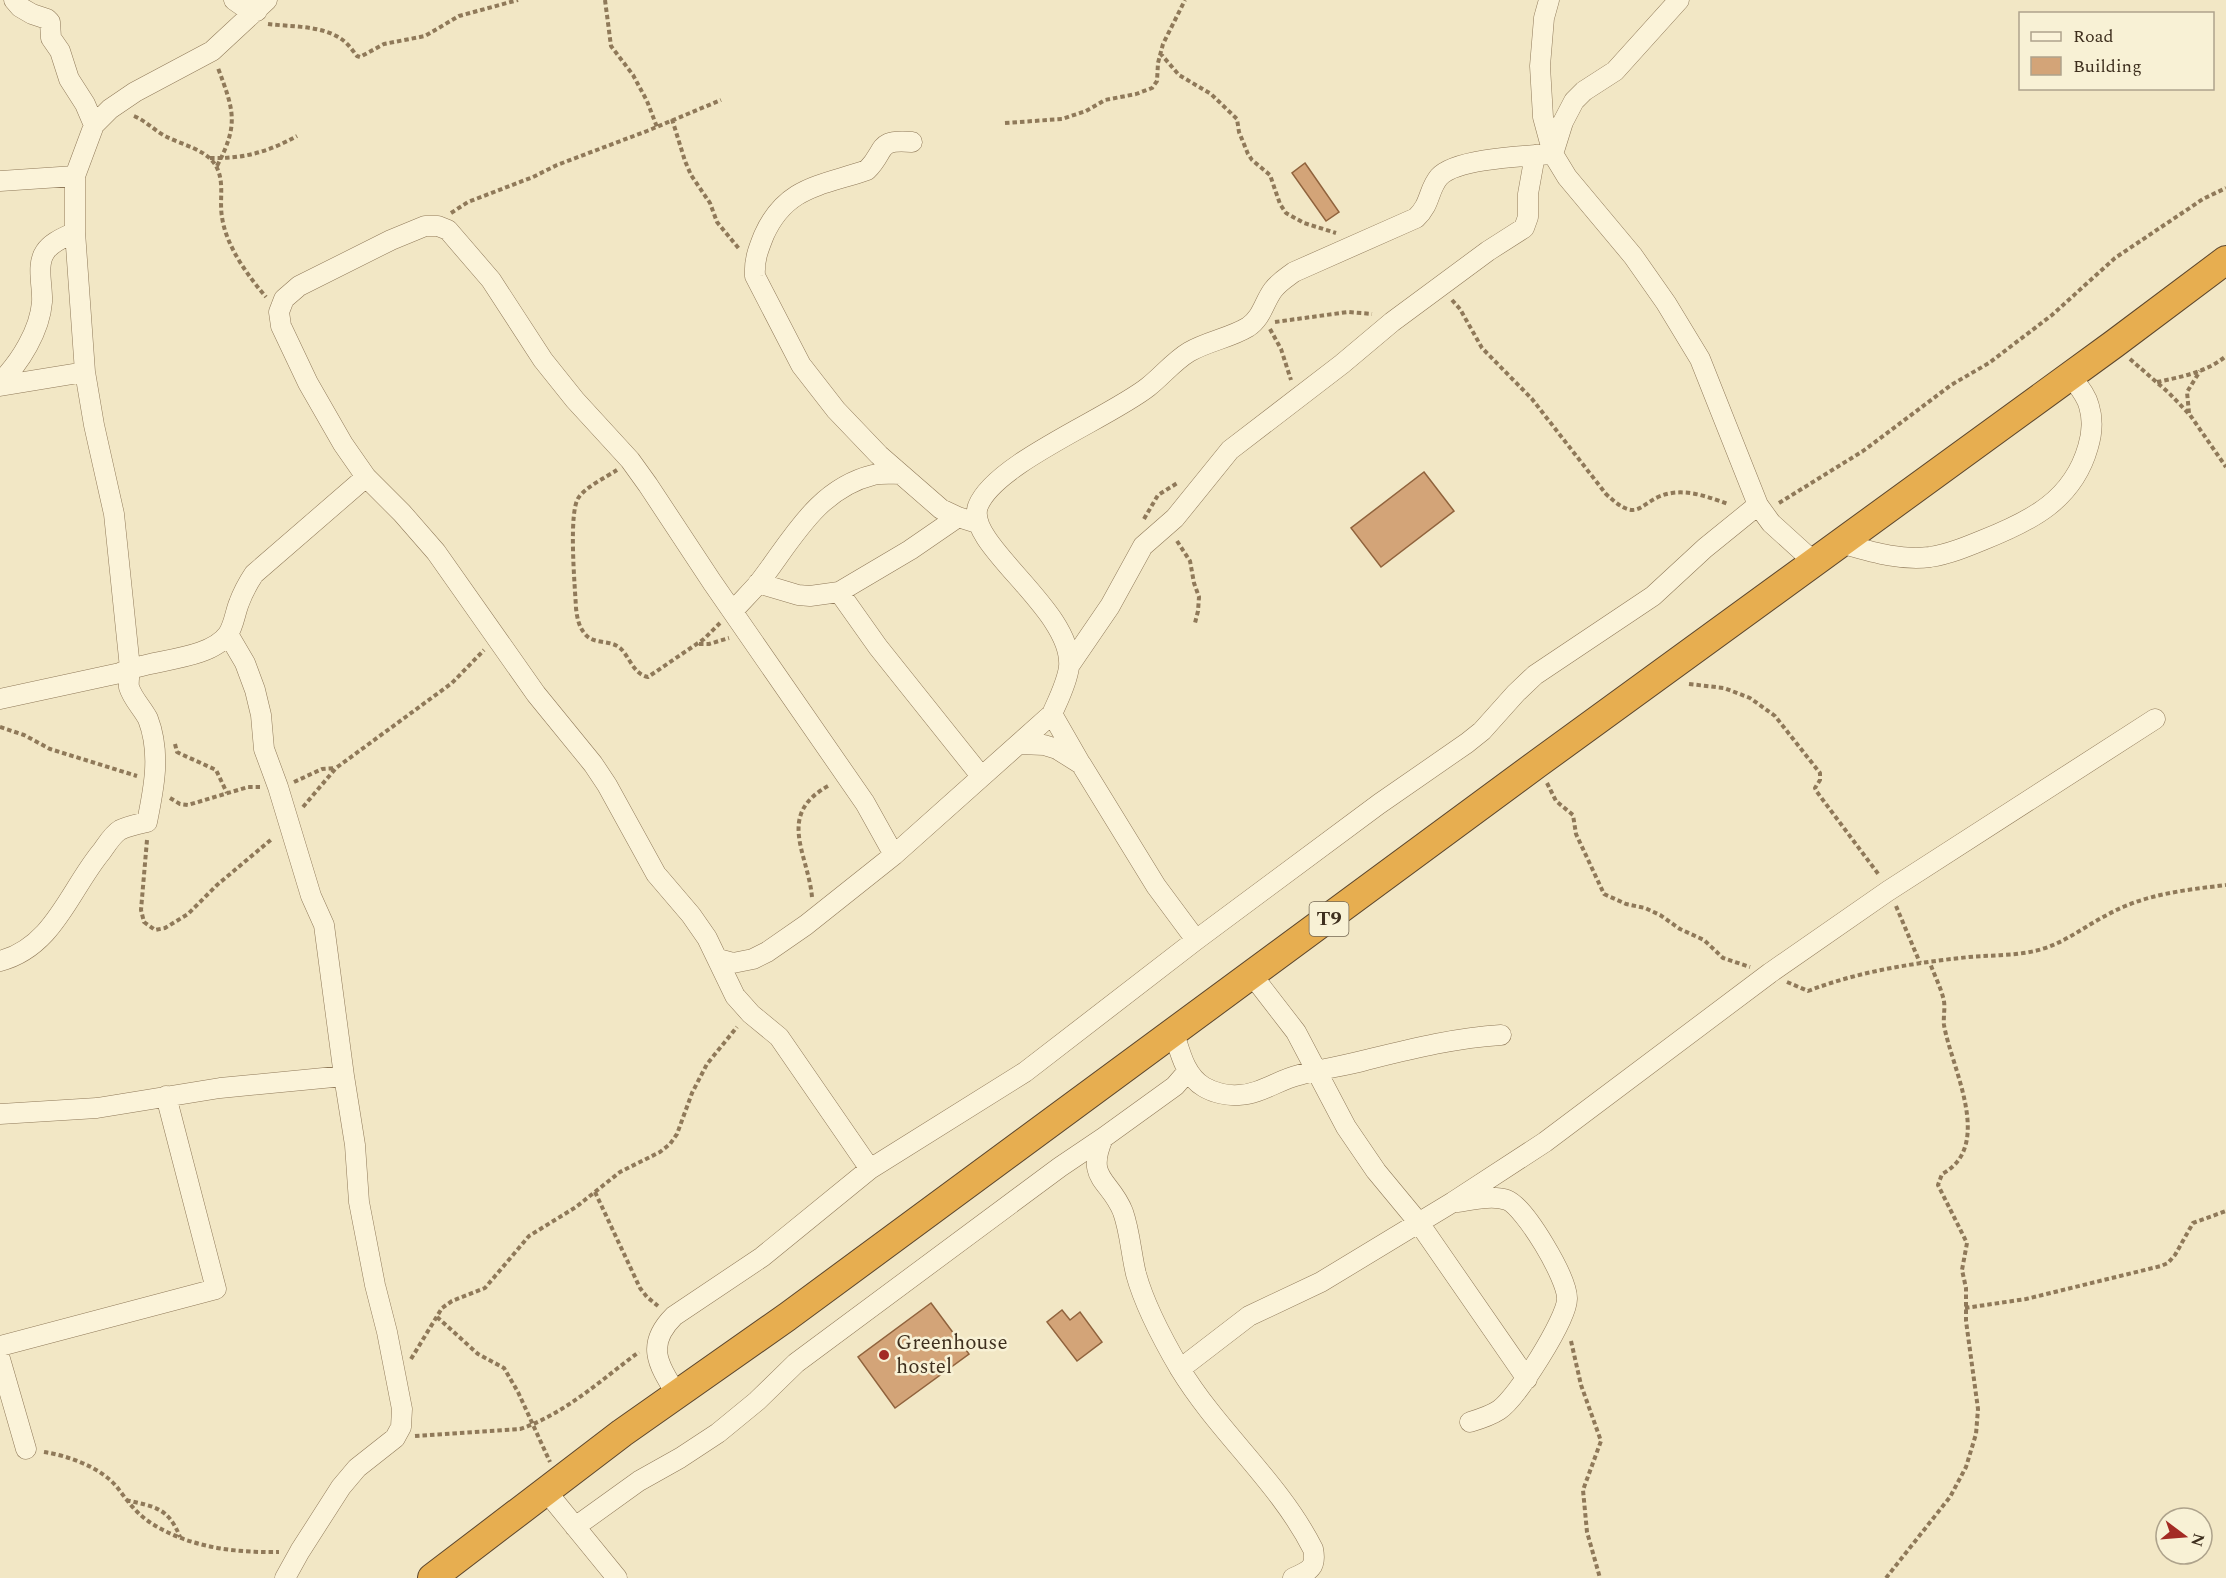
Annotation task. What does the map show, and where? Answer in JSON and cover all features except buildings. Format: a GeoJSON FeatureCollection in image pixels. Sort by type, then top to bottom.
{"type":"FeatureCollection","features":[{"type":"Feature","properties":{"kind":"highway","name":"T9"},"geometry":{"type":"LineString","coordinates":[[432,1578],[553,1486],[787,1317],[2226,260]]}},
{"type":"Feature","properties":{"kind":"street"},"geometry":{"type":"LineString","coordinates":[[14,0],[20,7],[50,22],[51,38],[60,51],[69,79],[85,104],[94,125]]}},
{"type":"Feature","properties":{"kind":"street"},"geometry":{"type":"LineString","coordinates":[[234,0],[244,7],[257,11]]}},
{"type":"Feature","properties":{"kind":"street"},"geometry":{"type":"LineString","coordinates":[[1549,0],[1544,18],[1540,66],[1544,155],[1567,177],[1633,256],[1666,303],[1700,359],[1753,508],[1814,562]]}},
{"type":"Feature","properties":{"kind":"street"},"geometry":{"type":"LineString","coordinates":[[717,959],[733,963],[753,959],[806,925],[894,855],[1052,714],[1069,666],[1110,606],[1143,546],[1175,518],[1230,450],[1342,364],[1392,322],[1488,251],[1524,228],[1528,217],[1528,194],[1544,155],[1574,101],[1584,91],[1622,64],[1679,0]]}},
{"type":"Feature","properties":{"kind":"street"},"geometry":{"type":"LineString","coordinates":[[1,962],[22,953],[47,930],[69,903],[88,867],[118,831],[147,822],[154,782],[155,747],[148,720],[129,687],[130,668],[114,514],[85,372],[75,232],[75,176],[94,125],[110,109],[135,92],[212,51],[257,11]]}},
{"type":"Feature","properties":{"kind":"street"},"geometry":{"type":"LineString","coordinates":[[912,142],[889,142],[881,148],[867,170],[806,190],[792,197],[777,211],[767,228],[754,261],[755,276],[801,365],[843,418],[879,455],[941,509],[958,518],[977,523]]}},
{"type":"Feature","properties":{"kind":"street"},"geometry":{"type":"LineString","coordinates":[[1069,666],[1064,637],[1049,613],[995,550],[977,523],[978,507],[989,490],[1018,465],[1148,387],[1186,353],[1248,327],[1257,319],[1272,291],[1294,272],[1416,218],[1429,201],[1434,185],[1446,171],[1493,159],[1544,155]]}},
{"type":"Feature","properties":{"kind":"street"},"geometry":{"type":"LineString","coordinates":[[0,181],[75,176]]}},
{"type":"Feature","properties":{"kind":"street"},"geometry":{"type":"LineString","coordinates":[[870,1169],[779,1037],[751,1014],[735,996],[707,938],[645,858],[607,785],[593,764],[536,694],[436,552],[366,477],[343,444],[308,383],[281,326],[279,312],[284,299],[299,286],[391,240],[425,226],[438,226],[448,230],[491,280],[543,360],[575,400],[630,460],[747,633],[801,707],[865,803],[894,855]]}},
{"type":"Feature","properties":{"kind":"street"},"geometry":{"type":"LineString","coordinates":[[0,384],[33,334],[40,317],[41,264],[44,252],[51,245],[75,232]]}},
{"type":"Feature","properties":{"kind":"street"},"geometry":{"type":"LineString","coordinates":[[0,384],[85,372]]}},
{"type":"Feature","properties":{"kind":"street"},"geometry":{"type":"LineString","coordinates":[[1840,543],[1882,554],[1929,557],[1945,554],[2002,532],[2051,505],[2075,479],[2083,464],[2091,437],[2090,406],[2070,375]]}},
{"type":"Feature","properties":{"kind":"street"},"geometry":{"type":"LineString","coordinates":[[733,611],[758,583],[813,510],[836,492],[875,475],[901,474]]}},
{"type":"Feature","properties":{"kind":"street"},"geometry":{"type":"LineString","coordinates":[[0,699],[120,673],[130,668],[165,662],[220,642],[228,634],[246,585],[254,574],[366,477]]}},
{"type":"Feature","properties":{"kind":"street"},"geometry":{"type":"LineString","coordinates":[[677,1395],[662,1370],[656,1354],[657,1340],[662,1328],[674,1316],[762,1257],[870,1169],[1025,1072],[1196,940],[1371,810],[1467,743],[1482,731],[1535,675],[1653,596],[1753,508]]}},
{"type":"Feature","properties":{"kind":"street"},"geometry":{"type":"LineString","coordinates":[[758,583],[798,595],[810,596],[839,592],[910,550],[958,518]]}},
{"type":"Feature","properties":{"kind":"street"},"geometry":{"type":"LineString","coordinates":[[839,592],[884,656],[981,776]]}},
{"type":"Feature","properties":{"kind":"street"},"geometry":{"type":"LineString","coordinates":[[228,634],[245,663],[255,690],[261,715],[264,748],[311,896],[324,925],[355,1145],[359,1202],[402,1409],[401,1427],[395,1438],[357,1468],[341,1487],[285,1578]]}},
{"type":"Feature","properties":{"kind":"street"},"geometry":{"type":"LineString","coordinates":[[1052,714],[1156,886],[1196,940]]}},
{"type":"Feature","properties":{"kind":"street"},"geometry":{"type":"LineString","coordinates":[[1180,1369],[1249,1316],[1321,1282],[1453,1202],[1545,1142],[1770,973],[1888,891],[2156,719]]}},
{"type":"Feature","properties":{"kind":"street"},"geometry":{"type":"LineString","coordinates":[[1020,744],[1044,745],[1057,749],[1081,764]]}},
{"type":"Feature","properties":{"kind":"street"},"geometry":{"type":"LineString","coordinates":[[1252,975],[1296,1032],[1346,1126],[1376,1171],[1419,1223],[1527,1379]]}},
{"type":"Feature","properties":{"kind":"street"},"geometry":{"type":"LineString","coordinates":[[1174,1033],[1188,1071],[1194,1080],[1205,1088],[1220,1094],[1238,1095],[1258,1092],[1297,1075],[1424,1045],[1501,1035]]}},
{"type":"Feature","properties":{"kind":"street"},"geometry":{"type":"LineString","coordinates":[[575,1527],[639,1481],[718,1433],[757,1401],[796,1363],[1060,1167],[1175,1086],[1188,1071]]}},
{"type":"Feature","properties":{"kind":"street"},"geometry":{"type":"LineString","coordinates":[[0,1114],[97,1108],[220,1088],[344,1076]]}},
{"type":"Feature","properties":{"kind":"street"},"geometry":{"type":"LineString","coordinates":[[0,1346],[216,1289],[166,1096]]}},
{"type":"Feature","properties":{"kind":"street"},"geometry":{"type":"LineString","coordinates":[[1103,1138],[1096,1164],[1100,1178],[1122,1210],[1141,1291],[1180,1369],[1198,1397],[1263,1476],[1307,1538],[1315,1559],[1313,1566],[1305,1573],[1293,1578]]}},
{"type":"Feature","properties":{"kind":"street"},"geometry":{"type":"LineString","coordinates":[[1403,1204],[1433,1205],[1495,1198],[1507,1200],[1520,1208],[1564,1281],[1568,1301],[1547,1346],[1527,1379],[1500,1409],[1485,1418],[1470,1422]]}},
{"type":"Feature","properties":{"kind":"street"},"geometry":{"type":"LineString","coordinates":[[0,1359],[26,1449]]}},
{"type":"Feature","properties":{"kind":"street"},"geometry":{"type":"LineString","coordinates":[[553,1486],[575,1527],[617,1578]]}},
{"type":"Feature","properties":{"kind":"path"},"geometry":{"type":"LineString","coordinates":[[257,11],[343,39],[360,57],[384,44],[425,36],[459,16],[518,0]]}},
{"type":"Feature","properties":{"kind":"path"},"geometry":{"type":"LineString","coordinates":[[605,0],[611,46],[633,75],[647,101],[657,127]]}},
{"type":"Feature","properties":{"kind":"path"},"geometry":{"type":"LineString","coordinates":[[1005,123],[1062,119],[1086,111],[1105,100],[1152,88],[1157,81],[1160,53],[1185,0]]}},
{"type":"Feature","properties":{"kind":"path"},"geometry":{"type":"LineString","coordinates":[[212,51],[233,116],[232,128],[216,167]]}},
{"type":"Feature","properties":{"kind":"path"},"geometry":{"type":"LineString","coordinates":[[1160,53],[1179,75],[1211,94],[1237,119],[1239,132],[1248,154],[1270,175],[1280,204],[1286,213],[1304,223],[1363,241]]}},
{"type":"Feature","properties":{"kind":"path"},"geometry":{"type":"LineString","coordinates":[[438,226],[446,217],[468,202],[523,182],[580,155],[657,127],[721,100]]}},
{"type":"Feature","properties":{"kind":"path"},"geometry":{"type":"LineString","coordinates":[[110,109],[148,123],[165,136],[198,150],[209,158],[216,167],[221,180],[222,219],[228,236],[248,274],[279,312]]}},
{"type":"Feature","properties":{"kind":"path"},"geometry":{"type":"LineString","coordinates":[[672,119],[691,175],[710,203],[717,222],[738,249],[754,261]]}},
{"type":"Feature","properties":{"kind":"path"},"geometry":{"type":"LineString","coordinates":[[209,158],[244,157],[262,153],[297,136]]}},
{"type":"Feature","properties":{"kind":"path"},"geometry":{"type":"LineString","coordinates":[[1439,287],[1460,309],[1482,348],[1532,399],[1606,494],[1619,506],[1627,510],[1635,510],[1645,507],[1665,494],[1676,492],[1753,508],[1776,505],[1863,451],[1951,385],[1989,363],[2052,315],[2115,258],[2203,199],[2226,188]]}},
{"type":"Feature","properties":{"kind":"path"},"geometry":{"type":"LineString","coordinates":[[1294,400],[1286,362],[1267,323],[1348,312],[1370,314],[1392,322]]}},
{"type":"Feature","properties":{"kind":"path"},"geometry":{"type":"LineString","coordinates":[[2114,344],[2190,415],[2226,467]]}},
{"type":"Feature","properties":{"kind":"path"},"geometry":{"type":"LineString","coordinates":[[2156,382],[2209,368],[2226,356]]}},
{"type":"Feature","properties":{"kind":"path"},"geometry":{"type":"LineString","coordinates":[[2190,415],[2186,401],[2187,392],[2200,370]]}},
{"type":"Feature","properties":{"kind":"path"},"geometry":{"type":"LineString","coordinates":[[630,460],[585,491],[578,497],[575,505],[572,522],[578,620],[586,636],[591,640],[615,645],[622,649],[639,674],[648,677],[697,644],[733,611]]}},
{"type":"Feature","properties":{"kind":"path"},"geometry":{"type":"LineString","coordinates":[[1175,518],[1179,528],[1177,542],[1190,561],[1199,597],[1195,623]]}},
{"type":"Feature","properties":{"kind":"path"},"geometry":{"type":"LineString","coordinates":[[697,644],[709,644],[747,633]]}},
{"type":"Feature","properties":{"kind":"path"},"geometry":{"type":"LineString","coordinates":[[147,822],[147,854],[141,910],[144,922],[155,930],[165,928],[188,914],[261,847],[290,826],[336,768],[452,683],[496,636]]}},
{"type":"Feature","properties":{"kind":"path"},"geometry":{"type":"LineString","coordinates":[[1685,684],[1703,684],[1738,692],[1775,716],[1820,773],[1820,780],[1815,788],[1817,792],[1888,891],[1920,963]]}},
{"type":"Feature","properties":{"kind":"path"},"geometry":{"type":"LineString","coordinates":[[0,727],[24,735],[50,749],[154,782],[175,801],[188,805],[248,787],[278,787],[322,769],[336,768]]}},
{"type":"Feature","properties":{"kind":"path"},"geometry":{"type":"LineString","coordinates":[[174,739],[177,752],[216,770],[227,793]]}},
{"type":"Feature","properties":{"kind":"path"},"geometry":{"type":"LineString","coordinates":[[806,925],[812,897],[800,850],[797,827],[802,810],[811,798],[846,776]]}},
{"type":"Feature","properties":{"kind":"path"},"geometry":{"type":"LineString","coordinates":[[1886,1578],[1950,1497],[1966,1467],[1973,1445],[1978,1409],[1965,1308],[1966,1288],[1962,1270],[1966,1243],[1938,1185],[1942,1174],[1955,1167],[1964,1148],[1969,1120],[1944,1025],[1944,999],[1930,963]]}},
{"type":"Feature","properties":{"kind":"path"},"geometry":{"type":"LineString","coordinates":[[398,1389],[411,1359],[442,1308],[452,1301],[485,1288],[530,1236],[560,1218],[620,1172],[660,1152],[670,1144],[677,1134],[692,1093],[706,1064],[734,1030],[751,1014]]}},
{"type":"Feature","properties":{"kind":"path"},"geometry":{"type":"LineString","coordinates":[[594,1192],[640,1288],[647,1297],[674,1316]]}},
{"type":"Feature","properties":{"kind":"path"},"geometry":{"type":"LineString","coordinates":[[1965,1308],[2026,1299],[2161,1266],[2168,1263],[2175,1255],[2193,1223],[2226,1210]]}},
{"type":"Feature","properties":{"kind":"path"},"geometry":{"type":"LineString","coordinates":[[1568,1301],[1571,1317],[1567,1324],[1567,1333],[1572,1342],[1581,1385],[1601,1441],[1583,1490],[1587,1532],[1600,1578]]}},
{"type":"Feature","properties":{"kind":"path"},"geometry":{"type":"LineString","coordinates":[[436,1316],[478,1354],[499,1363],[504,1368],[519,1392],[533,1425],[553,1486]]}},
{"type":"Feature","properties":{"kind":"path"},"geometry":{"type":"LineString","coordinates":[[395,1438],[520,1429],[533,1425],[580,1396],[657,1340]]}},
{"type":"Feature","properties":{"kind":"path"},"geometry":{"type":"LineString","coordinates":[[26,1449],[57,1454],[100,1472],[116,1486],[125,1500],[146,1520],[196,1544],[223,1550],[300,1551]]}},
{"type":"Feature","properties":{"kind":"path"},"geometry":{"type":"LineString","coordinates":[[125,1500],[170,1515],[180,1536]]}},
{"type":"Feature","properties":{"kind":"place","name":"Greenhouse hostel"},"geometry":{"type":"Point","coordinates":[884,1355]}}]}
